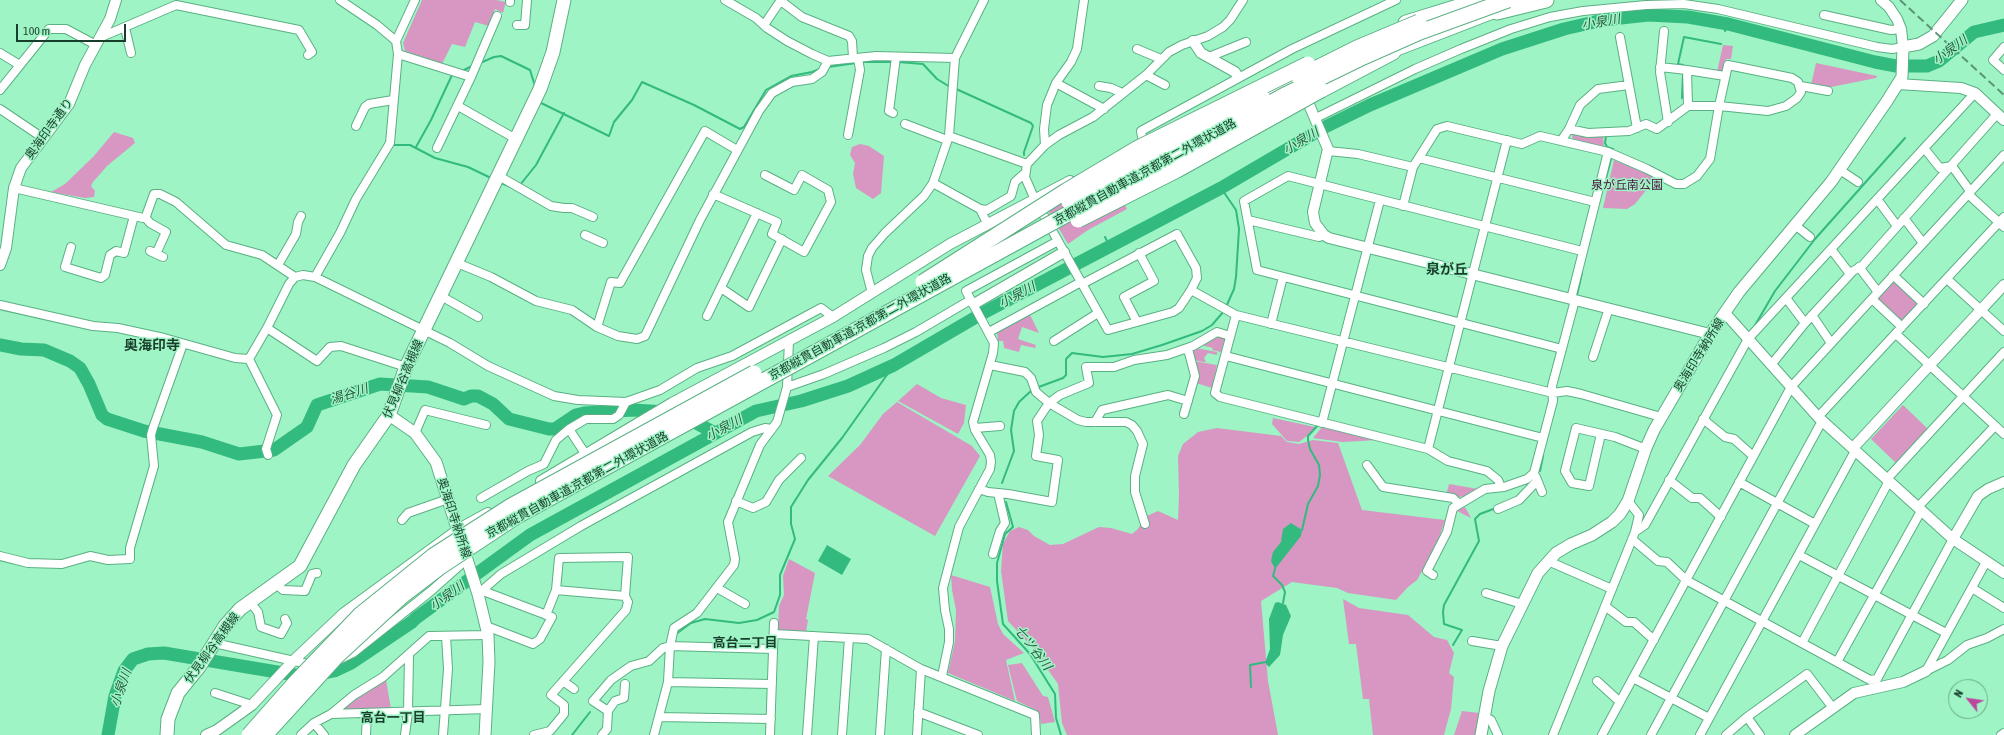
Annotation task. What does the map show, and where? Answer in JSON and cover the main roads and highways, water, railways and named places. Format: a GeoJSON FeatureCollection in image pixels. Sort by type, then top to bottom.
{"type":"FeatureCollection","features":[{"type":"Feature","properties":{"kind":"highway","name":"京都縦貫自動車道;京都第二外環状道路"},"geometry":{"type":"LineString","coordinates":[[249,735],[304,673],[361,614],[433,556],[511,506],[1054,211],[1176,141],[1310,72],[1395,31],[1477,0]]}},
{"type":"Feature","properties":{"kind":"highway","name":"京都縦貫自動車道;京都第二外環状道路"},"geometry":{"type":"LineString","coordinates":[[265,735],[302,692],[370,624],[402,596],[474,543],[517,516],[1283,96],[1420,32],[1508,0]]}},
{"type":"Feature","properties":{"kind":"highway"},"geometry":{"type":"LineString","coordinates":[[1497,12],[1546,0]]}},
{"type":"Feature","properties":{"kind":"highway"},"geometry":{"type":"LineString","coordinates":[[923,282],[1138,148],[1322,57],[1388,29],[1461,6]]}},
{"type":"Feature","properties":{"kind":"highway"},"geometry":{"type":"LineString","coordinates":[[1003,250],[1019,250],[1177,170],[1393,52]]}},
{"type":"Feature","properties":{"kind":"main road","name":"伏見柳谷高槻線"},"geometry":{"type":"LineString","coordinates":[[167,735],[168,719],[172,705],[178,693],[199,667],[225,626],[240,609],[293,573],[304,562],[354,465],[389,415],[406,367],[540,89],[558,32],[564,0]]}},
{"type":"Feature","properties":{"kind":"main road","name":"奥海印寺納所線"},"geometry":{"type":"LineString","coordinates":[[1481,735],[1490,691],[1502,646],[1538,573],[1556,553],[1571,544],[1592,535],[1612,522],[1620,514],[1628,501],[1646,449],[1661,417],[1710,334],[1744,286],[1840,170],[1900,81],[1903,50],[1919,44],[1933,36],[1962,0]]}},
{"type":"Feature","properties":{"kind":"main road","name":"奥海印寺納所線"},"geometry":{"type":"LineString","coordinates":[[389,415],[415,433],[436,462],[468,562],[480,591],[487,630],[489,662],[485,735]]}},
{"type":"Feature","properties":{"kind":"waterway","name":"小泉川"},"geometry":{"type":"LineString","coordinates":[[108,735],[115,696],[124,671],[133,659],[148,654],[164,653],[295,675],[319,674],[334,671],[351,663],[412,622],[530,535],[756,411],[801,401],[848,386],[894,365],[983,313],[1221,188],[1325,127],[1370,105],[1502,49],[1564,29],[1603,20],[1648,15],[1688,17],[1728,24],[1875,62],[1896,66],[1927,66],[1939,61],[1974,32],[2004,25]]}},
{"type":"Feature","properties":{"kind":"waterway","name":"小泉川"},"geometry":{"type":"LineString","coordinates":[[1725,31],[1728,24]]}},
{"type":"Feature","properties":{"kind":"waterway"},"geometry":{"type":"LineString","coordinates":[[1683,65],[1678,64],[1684,37],[1721,44]]}},
{"type":"Feature","properties":{"kind":"waterway"},"geometry":{"type":"LineString","coordinates":[[480,63],[494,57],[501,56],[530,70],[535,86]]}},
{"type":"Feature","properties":{"kind":"waterway"},"geometry":{"type":"LineString","coordinates":[[860,62],[893,62]]}},
{"type":"Feature","properties":{"kind":"waterway"},"geometry":{"type":"LineString","coordinates":[[898,62],[923,64],[937,79],[950,87]]}},
{"type":"Feature","properties":{"kind":"waterway"},"geometry":{"type":"LineString","coordinates":[[828,67],[856,63]]}},
{"type":"Feature","properties":{"kind":"waterway"},"geometry":{"type":"LineString","coordinates":[[462,71],[472,66]]}},
{"type":"Feature","properties":{"kind":"waterway"},"geometry":{"type":"LineString","coordinates":[[539,102],[609,136],[614,122],[632,100],[642,82],[694,105],[740,129],[744,127],[766,90],[791,76],[820,69]]}},
{"type":"Feature","properties":{"kind":"waterway"},"geometry":{"type":"LineString","coordinates":[[1682,98],[1683,74]]}},
{"type":"Feature","properties":{"kind":"waterway"},"geometry":{"type":"LineString","coordinates":[[416,147],[431,120],[452,75]]}},
{"type":"Feature","properties":{"kind":"waterway"},"geometry":{"type":"LineString","coordinates":[[954,88],[1031,123],[1033,126],[1024,155]]}},
{"type":"Feature","properties":{"kind":"waterway"},"geometry":{"type":"LineString","coordinates":[[520,185],[536,165],[564,113]]}},
{"type":"Feature","properties":{"kind":"waterway"},"geometry":{"type":"LineString","coordinates":[[1606,136],[1605,143],[1607,147],[1613,149]]}},
{"type":"Feature","properties":{"kind":"waterway"},"geometry":{"type":"LineString","coordinates":[[1754,327],[1775,291],[1815,239],[1905,138]]}},
{"type":"Feature","properties":{"kind":"waterway"},"geometry":{"type":"LineString","coordinates":[[394,145],[410,145],[435,158],[468,167],[491,178]]}},
{"type":"Feature","properties":{"kind":"waterway"},"geometry":{"type":"LineString","coordinates":[[1606,178],[1611,159]]}},
{"type":"Feature","properties":{"kind":"waterway"},"geometry":{"type":"LineString","coordinates":[[501,183],[516,189]]}},
{"type":"Feature","properties":{"kind":"waterway"},"geometry":{"type":"LineString","coordinates":[[1221,188],[1236,210],[1239,229],[1236,277],[1234,289],[1226,307]]}},
{"type":"Feature","properties":{"kind":"waterway"},"geometry":{"type":"LineString","coordinates":[[1105,237],[1110,247]]}},
{"type":"Feature","properties":{"kind":"waterway"},"geometry":{"type":"LineString","coordinates":[[1577,295],[1582,273]]}},
{"type":"Feature","properties":{"kind":"waterway"},"geometry":{"type":"LineString","coordinates":[[1036,388],[1063,378],[1066,375],[1066,359],[1072,353],[1103,357],[1132,354],[1202,331],[1212,325],[1224,311]]}},
{"type":"Feature","properties":{"kind":"waterway","name":"湯谷川"},"geometry":{"type":"LineString","coordinates":[[0,345],[21,349],[44,350],[70,361],[80,368],[89,384],[102,415],[107,419],[144,431],[202,442],[239,454],[274,450],[307,427],[317,405],[380,384],[428,387],[464,399],[471,396],[478,396],[493,404],[509,419],[549,429],[555,429],[576,415],[584,413],[633,410],[666,412]]}},
{"type":"Feature","properties":{"kind":"waterway"},"geometry":{"type":"LineString","coordinates":[[676,634],[691,623],[705,619],[739,623],[757,620],[774,612],[780,595],[780,575],[795,539],[791,524],[791,507],[808,480],[842,438],[894,365]]}},
{"type":"Feature","properties":{"kind":"waterway","name":"七ツ谷川"},"geometry":{"type":"LineString","coordinates":[[1002,483],[1014,451],[1011,430],[1014,411],[1019,402],[1032,390]]}},
{"type":"Feature","properties":{"kind":"waterway","name":"湯谷川"},"geometry":{"type":"LineString","coordinates":[[685,417],[715,433]]}},
{"type":"Feature","properties":{"kind":"waterway"},"geometry":{"type":"LineString","coordinates":[[1302,530],[1308,504],[1318,486],[1320,475],[1319,465],[1310,449],[1308,440],[1308,436],[1318,425]]}},
{"type":"Feature","properties":{"kind":"waterway"},"geometry":{"type":"LineString","coordinates":[[1540,471],[1543,456]]}},
{"type":"Feature","properties":{"kind":"waterway","name":"七ツ谷川"},"geometry":{"type":"LineString","coordinates":[[1006,502],[1013,527],[1005,534],[997,563],[997,581],[1003,624],[1030,654],[1055,694],[1056,718],[1061,735]]}},
{"type":"Feature","properties":{"kind":"waterway"},"geometry":{"type":"LineString","coordinates":[[1453,645],[1462,630],[1444,624],[1444,605],[1479,541],[1475,519],[1480,514],[1496,508]]}},
{"type":"Feature","properties":{"kind":"waterway"},"geometry":{"type":"LineString","coordinates":[[1275,569],[1273,576],[1282,585],[1285,592],[1283,603]]}},
{"type":"Feature","properties":{"kind":"waterway"},"geometry":{"type":"LineString","coordinates":[[1251,687],[1250,665],[1266,662]]}},
{"type":"Feature","properties":{"kind":"waterway"},"geometry":{"type":"LineString","coordinates":[[572,735],[590,712]]}},
{"type":"Feature","properties":{"kind":"railway"},"geometry":{"type":"LineString","coordinates":[[1900,0],[2004,95]]}},
{"type":"Feature","properties":{"kind":"district","name":"泉が丘"},"geometry":{"type":"Point","coordinates":[1447,270]}},
{"type":"Feature","properties":{"kind":"district","name":"奥海印寺"},"geometry":{"type":"Point","coordinates":[152,346]}},
{"type":"Feature","properties":{"kind":"district","name":"高台二丁目"},"geometry":{"type":"Point","coordinates":[745,643]}},
{"type":"Feature","properties":{"kind":"district","name":"高台一丁目"},"geometry":{"type":"Point","coordinates":[393,718]}},
{"type":"Feature","properties":{"kind":"park label","name":"泉が丘南公園"},"geometry":{"type":"Point","coordinates":[1627,185]}}]}
